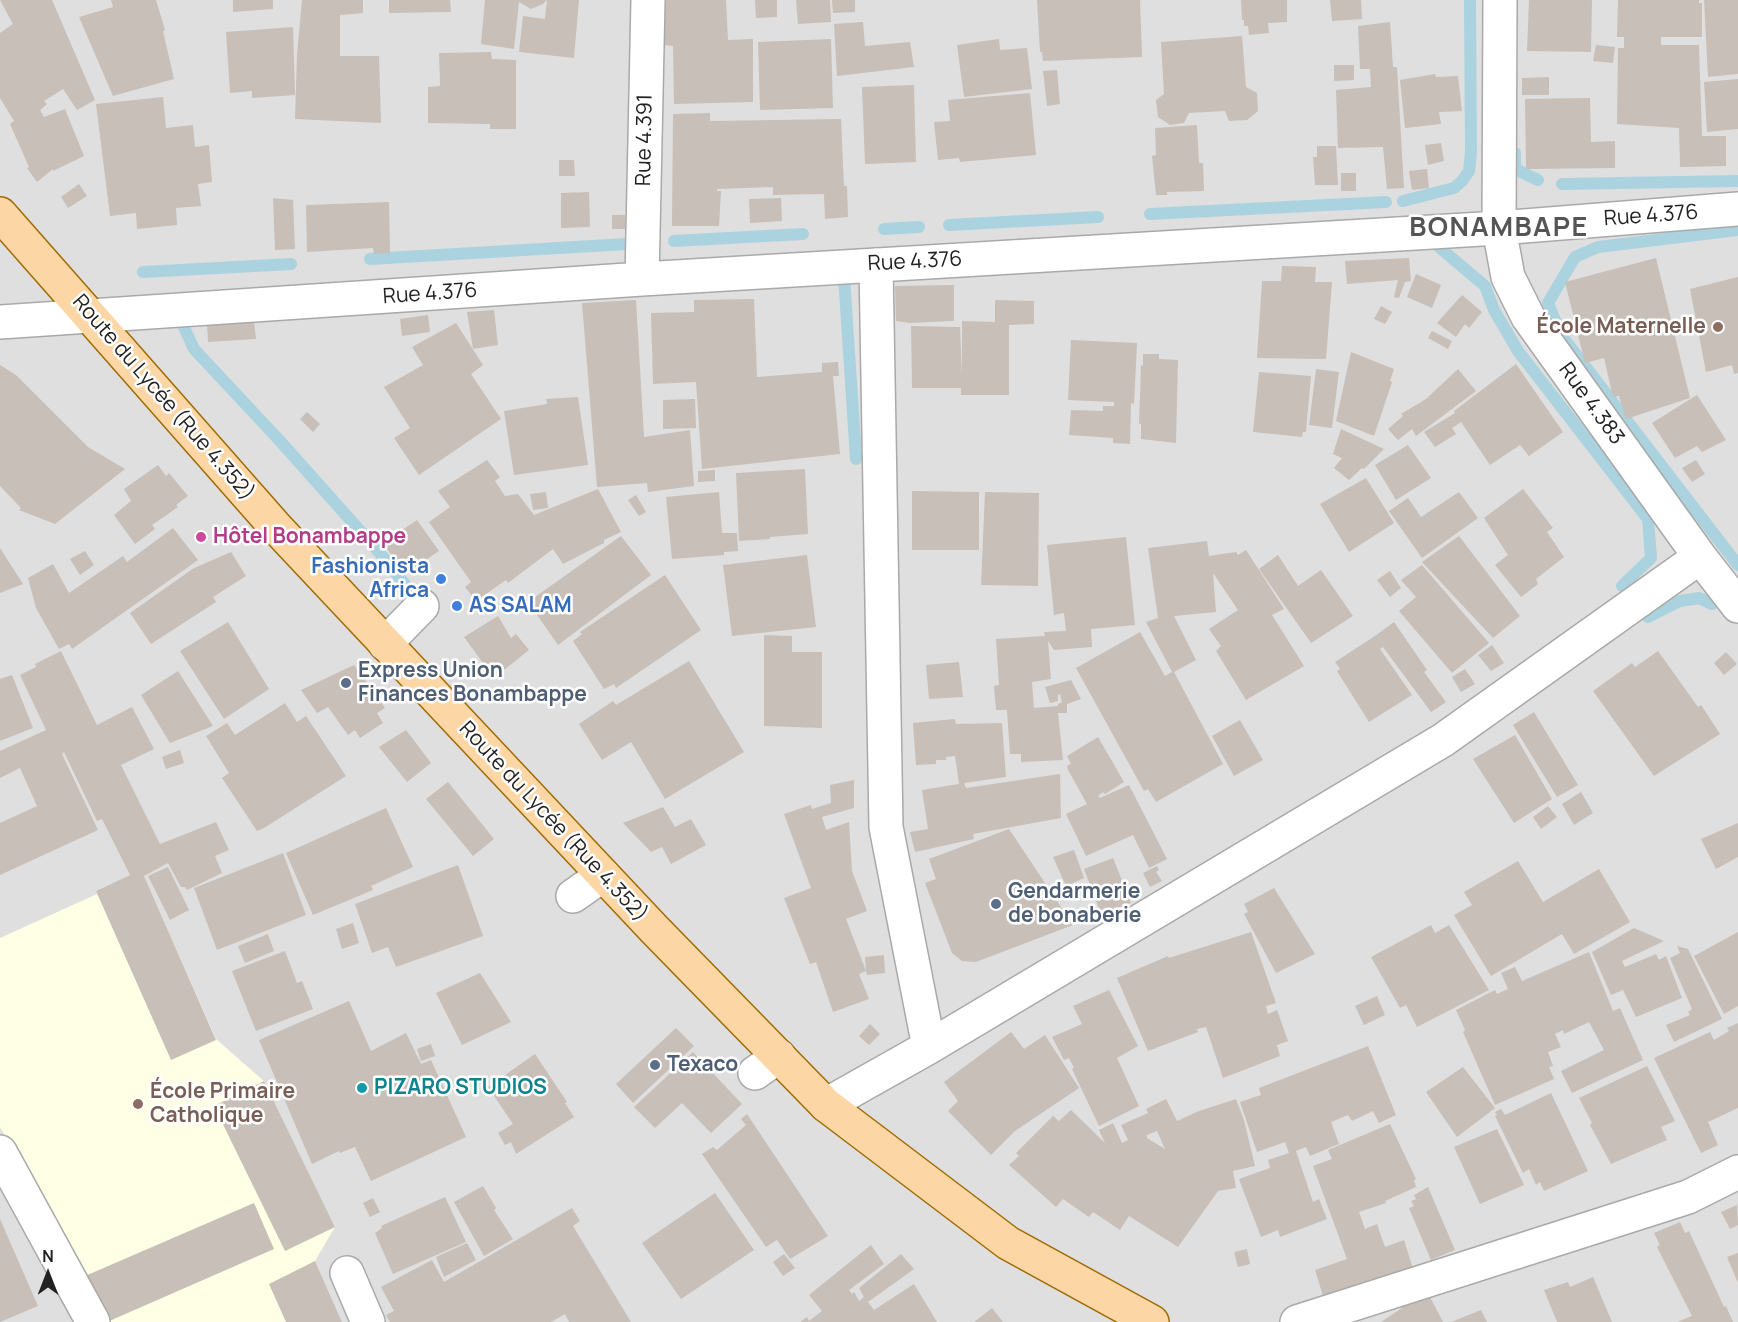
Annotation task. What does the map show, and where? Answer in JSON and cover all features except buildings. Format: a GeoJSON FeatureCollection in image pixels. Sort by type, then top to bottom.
{"type":"FeatureCollection","features":[{"type":"Feature","properties":{"kind":"main road","name":"Route du Lycée (Rue 4.352)"},"geometry":{"type":"LineString","coordinates":[[0,214],[274,525],[603,874],[767,1065],[826,1105],[1008,1244],[1152,1322]]}},
{"type":"Feature","properties":{"kind":"street","name":"Rue 4.391"},"geometry":{"type":"LineString","coordinates":[[642,279],[648,0]]}},
{"type":"Feature","properties":{"kind":"street","name":"Rue 4.383"},"geometry":{"type":"LineString","coordinates":[[1500,0],[1499,228],[1508,277],[1528,317],[1700,557],[1738,606]]}},
{"type":"Feature","properties":{"kind":"street","name":"Rue 4.376"},"geometry":{"type":"LineString","coordinates":[[0,322],[642,279],[1499,228],[1738,209]]}},
{"type":"Feature","properties":{"kind":"street"},"geometry":{"type":"LineString","coordinates":[[876,265],[886,827],[929,1047]]}},
{"type":"Feature","properties":{"kind":"street"},"geometry":{"type":"LineString","coordinates":[[826,1105],[929,1047],[1443,740],[1700,557]]}},
{"type":"Feature","properties":{"kind":"street"},"geometry":{"type":"LineString","coordinates":[[385,644],[422,606]]}},
{"type":"Feature","properties":{"kind":"street"},"geometry":{"type":"LineString","coordinates":[[573,896],[603,874]]}},
{"type":"Feature","properties":{"kind":"street"},"geometry":{"type":"LineString","coordinates":[[0,1152],[93,1322]]}},
{"type":"Feature","properties":{"kind":"street"},"geometry":{"type":"LineString","coordinates":[[1297,1322],[1688,1197],[1738,1172]]}},
{"type":"Feature","properties":{"kind":"street"},"geometry":{"type":"LineString","coordinates":[[347,1273],[368,1322]]}},
{"type":"Feature","properties":{"kind":"shaded area"},"geometry":{"type":"Polygon","coordinates":[[[0,0],[1738,0],[1738,1322],[0,1322],[0,0]]]}},
{"type":"Feature","properties":{"kind":"shaded area","name":"École Primaire Catholique"},"geometry":{"type":"Polygon","coordinates":[[[141,870],[216,1039],[264,1081],[335,1227],[315,1261],[342,1322],[105,1322],[85,1276],[0,1127],[0,938],[97,894],[96,891],[141,870]]]}},
{"type":"Feature","properties":{"kind":"waterway"},"geometry":{"type":"LineString","coordinates":[[1403,201],[1454,188],[1469,171],[1471,152],[1470,0]]}},
{"type":"Feature","properties":{"kind":"waterway"},"geometry":{"type":"LineString","coordinates":[[1515,153],[1515,169],[1538,180]]}},
{"type":"Feature","properties":{"kind":"waterway"},"geometry":{"type":"LineString","coordinates":[[1562,184],[1738,181]]}},
{"type":"Feature","properties":{"kind":"waterway"},"geometry":{"type":"LineString","coordinates":[[1150,214],[1386,202]]}},
{"type":"Feature","properties":{"kind":"waterway"},"geometry":{"type":"LineString","coordinates":[[949,225],[1098,217]]}},
{"type":"Feature","properties":{"kind":"waterway"},"geometry":{"type":"LineString","coordinates":[[884,229],[919,227]]}},
{"type":"Feature","properties":{"kind":"waterway"},"geometry":{"type":"LineString","coordinates":[[1738,230],[1598,247],[1575,257],[1548,303],[1561,335],[1738,565]]}},
{"type":"Feature","properties":{"kind":"waterway"},"geometry":{"type":"LineString","coordinates":[[674,241],[803,234]]}},
{"type":"Feature","properties":{"kind":"waterway"},"geometry":{"type":"LineString","coordinates":[[1426,242],[1433,242],[1485,286],[1494,310],[1518,351],[1648,519],[1651,558],[1622,586]]}},
{"type":"Feature","properties":{"kind":"waterway"},"geometry":{"type":"LineString","coordinates":[[370,259],[627,244]]}},
{"type":"Feature","properties":{"kind":"waterway"},"geometry":{"type":"LineString","coordinates":[[143,272],[291,264]]}},
{"type":"Feature","properties":{"kind":"waterway"},"geometry":{"type":"LineString","coordinates":[[837,276],[844,276],[856,459]]}},
{"type":"Feature","properties":{"kind":"waterway"},"geometry":{"type":"LineString","coordinates":[[195,316],[183,325],[194,349],[379,552],[415,597]]}},
{"type":"Feature","properties":{"kind":"waterway"},"geometry":{"type":"LineString","coordinates":[[1648,617],[1680,601],[1699,598],[1712,604]]}},
{"type":"Feature","properties":{"kind":"place","name":"École Maternelle"},"geometry":{"type":"Point","coordinates":[1718,327]}},
{"type":"Feature","properties":{"kind":"place","name":"Hôtel Bonambappe"},"geometry":{"type":"Point","coordinates":[201,537]}},
{"type":"Feature","properties":{"kind":"place","name":"Fashionista Africa"},"geometry":{"type":"Point","coordinates":[441,579]}},
{"type":"Feature","properties":{"kind":"place","name":"AS SALAM"},"geometry":{"type":"Point","coordinates":[457,606]}},
{"type":"Feature","properties":{"kind":"place","name":"Express Union Finances Bonambappe"},"geometry":{"type":"Point","coordinates":[346,683]}},
{"type":"Feature","properties":{"kind":"place","name":"Gendarmerie de bonaberie"},"geometry":{"type":"Point","coordinates":[996,904]}},
{"type":"Feature","properties":{"kind":"place","name":"Texaco"},"geometry":{"type":"Point","coordinates":[655,1065]}},
{"type":"Feature","properties":{"kind":"place","name":"PIZARO STUDIOS"},"geometry":{"type":"Point","coordinates":[362,1088]}},
{"type":"Feature","properties":{"kind":"place","name":"École Primaire Catholique"},"geometry":{"type":"Point","coordinates":[138,1104]}},
{"type":"Feature","properties":{"kind":"district","name":"BONAMBAPE"},"geometry":{"type":"Point","coordinates":[1499,228]}}]}
